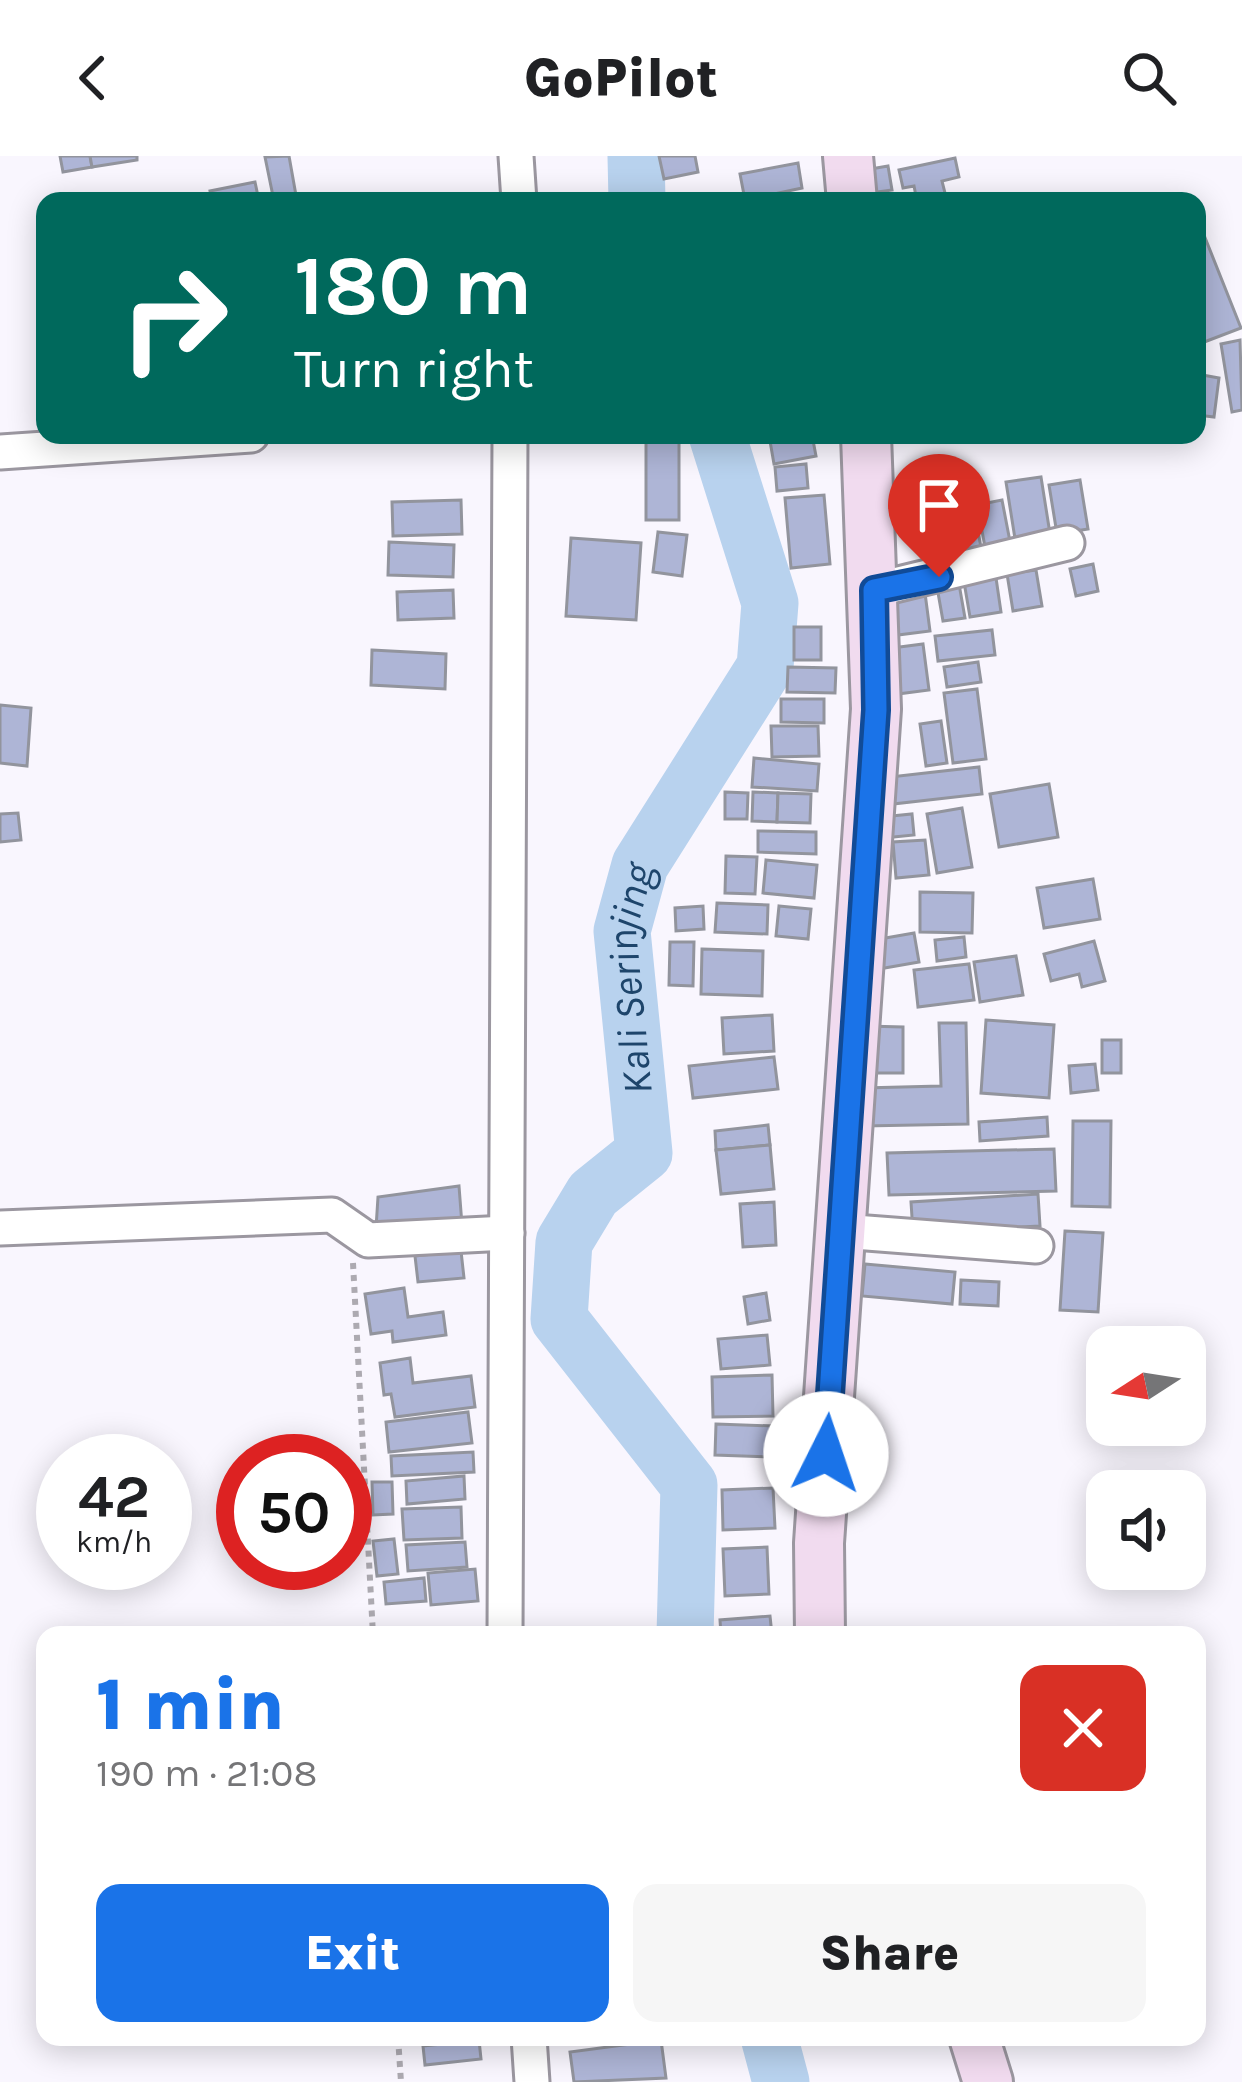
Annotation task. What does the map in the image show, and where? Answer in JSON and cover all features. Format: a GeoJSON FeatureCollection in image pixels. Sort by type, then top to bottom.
{"type":"FeatureCollection","features":[{"type":"Feature","properties":{"kind":"main road"},"geometry":{"type":"LineString","coordinates":[[848,156],[851,192]]}},
{"type":"Feature","properties":{"kind":"main road"},"geometry":{"type":"LineString","coordinates":[[820,1626],[819,1543],[876,710],[866,444]]}},
{"type":"Feature","properties":{"kind":"main road"},"geometry":{"type":"LineString","coordinates":[[977,2046],[988,2082]]}},
{"type":"Feature","properties":{"kind":"street"},"geometry":{"type":"LineString","coordinates":[[516,156],[519,192]]}},
{"type":"Feature","properties":{"kind":"street"},"geometry":{"type":"LineString","coordinates":[[0,452],[118,444]]}},
{"type":"Feature","properties":{"kind":"street"},"geometry":{"type":"LineString","coordinates":[[505,1626],[510,444]]}},
{"type":"Feature","properties":{"kind":"street"},"geometry":{"type":"LineString","coordinates":[[874,590],[1067,543]]}},
{"type":"Feature","properties":{"kind":"street"},"geometry":{"type":"LineString","coordinates":[[0,1228],[332,1215],[368,1240],[507,1234]]}},
{"type":"Feature","properties":{"kind":"street"},"geometry":{"type":"LineString","coordinates":[[841,1231],[1036,1246]]}},
{"type":"Feature","properties":{"kind":"street"},"geometry":{"type":"LineString","coordinates":[[530,2046],[532,2082]]}},
{"type":"Feature","properties":{"kind":"path"},"geometry":{"type":"LineString","coordinates":[[368,1240],[351,1267],[372,1626]]}},
{"type":"Feature","properties":{"kind":"path"},"geometry":{"type":"LineString","coordinates":[[399,2046],[401,2082]]}},
{"type":"Feature","properties":{"kind":"building"},"geometry":{"type":"Polygon","coordinates":[[[60,156],[90,156],[92,167],[63,172],[60,156]]]}},
{"type":"Feature","properties":{"kind":"building"},"geometry":{"type":"Polygon","coordinates":[[[90,156],[137,156],[137,160],[92,167],[90,156]]]}},
{"type":"Feature","properties":{"kind":"building"},"geometry":{"type":"Polygon","coordinates":[[[289,156],[295,192],[272,192],[265,157],[289,156]]]}},
{"type":"Feature","properties":{"kind":"building"},"geometry":{"type":"Polygon","coordinates":[[[659,156],[695,156],[698,172],[664,179],[659,156]]]}},
{"type":"Feature","properties":{"kind":"building"},"geometry":{"type":"Polygon","coordinates":[[[955,158],[959,177],[942,181],[945,192],[915,192],[914,186],[903,188],[899,170],[955,158]]]}},
{"type":"Feature","properties":{"kind":"building"},"geometry":{"type":"Polygon","coordinates":[[[798,163],[802,188],[743,192],[740,174],[798,163]]]}},
{"type":"Feature","properties":{"kind":"building"},"geometry":{"type":"Polygon","coordinates":[[[888,166],[892,190],[863,192],[859,171],[888,166]]]}},
{"type":"Feature","properties":{"kind":"building"},"geometry":{"type":"Polygon","coordinates":[[[255,182],[257,192],[210,192],[255,182]]]}},
{"type":"Feature","properties":{"kind":"building"},"geometry":{"type":"Polygon","coordinates":[[[1206,240],[1241,328],[1206,341],[1206,240]]]}},
{"type":"Feature","properties":{"kind":"building"},"geometry":{"type":"Polygon","coordinates":[[[1240,340],[1242,410],[1232,412],[1221,344],[1240,340]]]}},
{"type":"Feature","properties":{"kind":"building"},"geometry":{"type":"Polygon","coordinates":[[[1206,376],[1219,378],[1214,417],[1206,416],[1206,376]]]}},
{"type":"Feature","properties":{"kind":"building"},"geometry":{"type":"Polygon","coordinates":[[[646,444],[679,444],[679,520],[646,520],[646,444]]]}},
{"type":"Feature","properties":{"kind":"building"},"geometry":{"type":"Polygon","coordinates":[[[771,444],[814,444],[816,456],[774,464],[771,444]]]}},
{"type":"Feature","properties":{"kind":"building"},"geometry":{"type":"Polygon","coordinates":[[[806,464],[808,488],[777,491],[775,467],[806,464]]]}},
{"type":"Feature","properties":{"kind":"building"},"geometry":{"type":"Polygon","coordinates":[[[1041,477],[1051,540],[1016,545],[1006,482],[1041,477]]]}},
{"type":"Feature","properties":{"kind":"building"},"geometry":{"type":"Polygon","coordinates":[[[1080,480],[1088,529],[1057,534],[1049,485],[1080,480]]]}},
{"type":"Feature","properties":{"kind":"building"},"geometry":{"type":"Polygon","coordinates":[[[824,495],[830,564],[791,568],[785,498],[824,495]]]}},
{"type":"Feature","properties":{"kind":"building"},"geometry":{"type":"Polygon","coordinates":[[[461,500],[462,534],[393,536],[392,502],[461,500]]]}},
{"type":"Feature","properties":{"kind":"building"},"geometry":{"type":"Polygon","coordinates":[[[1002,500],[1012,552],[987,557],[977,505],[1002,500]]]}},
{"type":"Feature","properties":{"kind":"building"},"geometry":{"type":"Polygon","coordinates":[[[978,531],[983,559],[925,571],[919,543],[978,531]]]}},
{"type":"Feature","properties":{"kind":"building"},"geometry":{"type":"Polygon","coordinates":[[[658,532],[687,535],[682,576],[653,572],[658,532]]]}},
{"type":"Feature","properties":{"kind":"building"},"geometry":{"type":"Polygon","coordinates":[[[571,538],[641,543],[636,620],[566,616],[571,538]]]}},
{"type":"Feature","properties":{"kind":"building"},"geometry":{"type":"Polygon","coordinates":[[[389,542],[454,545],[453,577],[388,575],[389,542]]]}},
{"type":"Feature","properties":{"kind":"building"},"geometry":{"type":"Polygon","coordinates":[[[1093,564],[1098,591],[1076,596],[1070,569],[1093,564]]]}},
{"type":"Feature","properties":{"kind":"building"},"geometry":{"type":"Polygon","coordinates":[[[1036,570],[1042,606],[1013,611],[1007,574],[1036,570]]]}},
{"type":"Feature","properties":{"kind":"building"},"geometry":{"type":"Polygon","coordinates":[[[995,571],[1001,612],[970,617],[963,576],[995,571]]]}},
{"type":"Feature","properties":{"kind":"building"},"geometry":{"type":"Polygon","coordinates":[[[959,584],[965,618],[943,621],[937,587],[959,584]]]}},
{"type":"Feature","properties":{"kind":"building"},"geometry":{"type":"Polygon","coordinates":[[[453,590],[454,618],[398,620],[397,592],[453,590]]]}},
{"type":"Feature","properties":{"kind":"building"},"geometry":{"type":"Polygon","coordinates":[[[925,593],[930,631],[890,636],[885,598],[925,593]]]}},
{"type":"Feature","properties":{"kind":"building"},"geometry":{"type":"Polygon","coordinates":[[[794,627],[821,627],[821,660],[794,660],[794,627]]]}},
{"type":"Feature","properties":{"kind":"building"},"geometry":{"type":"Polygon","coordinates":[[[992,630],[995,655],[938,661],[935,636],[992,630]]]}},
{"type":"Feature","properties":{"kind":"building"},"geometry":{"type":"Polygon","coordinates":[[[923,644],[929,690],[890,695],[884,649],[923,644]]]}},
{"type":"Feature","properties":{"kind":"building"},"geometry":{"type":"Polygon","coordinates":[[[372,650],[446,654],[445,689],[371,685],[372,650]]]}},
{"type":"Feature","properties":{"kind":"building"},"geometry":{"type":"Polygon","coordinates":[[[978,662],[981,682],[947,687],[944,667],[978,662]]]}},
{"type":"Feature","properties":{"kind":"building"},"geometry":{"type":"Polygon","coordinates":[[[788,667],[836,668],[835,693],[787,692],[788,667]]]}},
{"type":"Feature","properties":{"kind":"building"},"geometry":{"type":"Polygon","coordinates":[[[977,689],[986,759],[953,763],[944,693],[977,689]]]}},
{"type":"Feature","properties":{"kind":"building"},"geometry":{"type":"Polygon","coordinates":[[[781,699],[824,699],[824,723],[781,722],[781,699]]]}},
{"type":"Feature","properties":{"kind":"building"},"geometry":{"type":"Polygon","coordinates":[[[0,705],[31,708],[27,766],[0,763],[0,705]]]}},
{"type":"Feature","properties":{"kind":"building"},"geometry":{"type":"Polygon","coordinates":[[[941,721],[947,763],[926,766],[920,724],[941,721]]]}},
{"type":"Feature","properties":{"kind":"building"},"geometry":{"type":"Polygon","coordinates":[[[771,726],[818,726],[819,756],[772,757],[771,726]]]}},
{"type":"Feature","properties":{"kind":"building"},"geometry":{"type":"Polygon","coordinates":[[[754,758],[819,764],[817,791],[752,787],[754,758]]]}},
{"type":"Feature","properties":{"kind":"building"},"geometry":{"type":"Polygon","coordinates":[[[979,767],[982,794],[884,805],[881,778],[979,767]]]}},
{"type":"Feature","properties":{"kind":"building"},"geometry":{"type":"Polygon","coordinates":[[[1049,784],[1058,837],[999,847],[990,794],[1049,784]]]}},
{"type":"Feature","properties":{"kind":"building"},"geometry":{"type":"Polygon","coordinates":[[[725,792],[748,793],[747,819],[725,819],[725,792]]]}},
{"type":"Feature","properties":{"kind":"building"},"geometry":{"type":"Polygon","coordinates":[[[753,792],[778,793],[777,822],[752,821],[753,792]]]}},
{"type":"Feature","properties":{"kind":"building"},"geometry":{"type":"Polygon","coordinates":[[[778,793],[811,794],[810,823],[777,822],[778,793]]]}},
{"type":"Feature","properties":{"kind":"building"},"geometry":{"type":"Polygon","coordinates":[[[962,808],[972,867],[937,873],[927,814],[962,808]]]}},
{"type":"Feature","properties":{"kind":"building"},"geometry":{"type":"Polygon","coordinates":[[[18,813],[21,840],[0,842],[0,814],[18,813]]]}},
{"type":"Feature","properties":{"kind":"building"},"geometry":{"type":"Polygon","coordinates":[[[912,814],[914,835],[873,839],[871,818],[912,814]]]}},
{"type":"Feature","properties":{"kind":"building"},"geometry":{"type":"Polygon","coordinates":[[[758,831],[816,832],[816,854],[758,852],[758,831]]]}},
{"type":"Feature","properties":{"kind":"building"},"geometry":{"type":"Polygon","coordinates":[[[925,840],[929,875],[896,878],[893,842],[925,840]]]}},
{"type":"Feature","properties":{"kind":"building"},"geometry":{"type":"Polygon","coordinates":[[[726,856],[757,857],[755,894],[725,893],[726,856]]]}},
{"type":"Feature","properties":{"kind":"building"},"geometry":{"type":"Polygon","coordinates":[[[766,860],[817,865],[814,898],[763,893],[766,860]]]}},
{"type":"Feature","properties":{"kind":"building"},"geometry":{"type":"Polygon","coordinates":[[[1093,879],[1100,919],[1044,928],[1037,888],[1093,879]]]}},
{"type":"Feature","properties":{"kind":"building"},"geometry":{"type":"Polygon","coordinates":[[[920,892],[973,893],[972,933],[920,932],[920,892]]]}},
{"type":"Feature","properties":{"kind":"building"},"geometry":{"type":"Polygon","coordinates":[[[717,903],[768,905],[767,934],[715,932],[717,903]]]}},
{"type":"Feature","properties":{"kind":"building"},"geometry":{"type":"Polygon","coordinates":[[[703,906],[704,929],[676,931],[675,908],[703,906]]]}},
{"type":"Feature","properties":{"kind":"building"},"geometry":{"type":"Polygon","coordinates":[[[779,906],[811,909],[808,939],[776,936],[779,906]]]}},
{"type":"Feature","properties":{"kind":"building"},"geometry":{"type":"Polygon","coordinates":[[[914,933],[919,962],[879,969],[874,940],[914,933]]]}},
{"type":"Feature","properties":{"kind":"building"},"geometry":{"type":"Polygon","coordinates":[[[964,937],[966,957],[937,961],[935,940],[964,937]]]}},
{"type":"Feature","properties":{"kind":"building"},"geometry":{"type":"Polygon","coordinates":[[[1094,941],[1105,981],[1082,987],[1079,974],[1051,981],[1044,954],[1094,941]]]}},
{"type":"Feature","properties":{"kind":"building"},"geometry":{"type":"Polygon","coordinates":[[[670,942],[694,942],[693,986],[669,985],[670,942]]]}},
{"type":"Feature","properties":{"kind":"building"},"geometry":{"type":"Polygon","coordinates":[[[702,949],[763,951],[762,996],[701,994],[702,949]]]}},
{"type":"Feature","properties":{"kind":"building"},"geometry":{"type":"Polygon","coordinates":[[[1016,956],[1023,995],[980,1002],[974,962],[1016,956]]]}},
{"type":"Feature","properties":{"kind":"building"},"geometry":{"type":"Polygon","coordinates":[[[969,964],[974,1000],[918,1007],[914,970],[969,964]]]}},
{"type":"Feature","properties":{"kind":"building"},"geometry":{"type":"Polygon","coordinates":[[[772,1015],[774,1051],[724,1054],[722,1018],[772,1015]]]}},
{"type":"Feature","properties":{"kind":"building"},"geometry":{"type":"Polygon","coordinates":[[[986,1020],[1054,1025],[1049,1098],[981,1093],[986,1020]]]}},
{"type":"Feature","properties":{"kind":"building"},"geometry":{"type":"Polygon","coordinates":[[[939,1023],[966,1023],[968,1124],[864,1126],[863,1088],[941,1086],[939,1023]]]}},
{"type":"Feature","properties":{"kind":"building"},"geometry":{"type":"Polygon","coordinates":[[[865,1026],[903,1027],[903,1073],[864,1073],[865,1026]]]}},
{"type":"Feature","properties":{"kind":"building"},"geometry":{"type":"Polygon","coordinates":[[[1102,1040],[1121,1040],[1121,1073],[1102,1073],[1102,1040]]]}},
{"type":"Feature","properties":{"kind":"building"},"geometry":{"type":"Polygon","coordinates":[[[774,1057],[778,1089],[693,1098],[689,1066],[774,1057]]]}},
{"type":"Feature","properties":{"kind":"building"},"geometry":{"type":"Polygon","coordinates":[[[1095,1064],[1098,1090],[1071,1093],[1069,1066],[1095,1064]]]}},
{"type":"Feature","properties":{"kind":"building"},"geometry":{"type":"Polygon","coordinates":[[[1047,1117],[1048,1136],[980,1141],[979,1122],[1047,1117]]]}},
{"type":"Feature","properties":{"kind":"building"},"geometry":{"type":"Polygon","coordinates":[[[1073,1121],[1111,1121],[1110,1207],[1072,1206],[1073,1121]]]}},
{"type":"Feature","properties":{"kind":"building"},"geometry":{"type":"Polygon","coordinates":[[[768,1125],[770,1145],[716,1150],[715,1131],[768,1125]]]}},
{"type":"Feature","properties":{"kind":"building"},"geometry":{"type":"Polygon","coordinates":[[[770,1145],[774,1189],[721,1194],[716,1150],[770,1145]]]}},
{"type":"Feature","properties":{"kind":"building"},"geometry":{"type":"Polygon","coordinates":[[[1054,1149],[1056,1191],[889,1195],[887,1153],[1054,1149]]]}},
{"type":"Feature","properties":{"kind":"building"},"geometry":{"type":"Polygon","coordinates":[[[459,1186],[462,1225],[376,1228],[378,1197],[459,1186]]]}},
{"type":"Feature","properties":{"kind":"building"},"geometry":{"type":"Polygon","coordinates":[[[1038,1194],[1040,1226],[913,1233],[911,1202],[1038,1194]]]}},
{"type":"Feature","properties":{"kind":"building"},"geometry":{"type":"Polygon","coordinates":[[[774,1202],[776,1245],[743,1247],[740,1204],[774,1202]]]}},
{"type":"Feature","properties":{"kind":"building"},"geometry":{"type":"Polygon","coordinates":[[[1065,1231],[1103,1233],[1098,1312],[1060,1310],[1065,1231]]]}},
{"type":"Feature","properties":{"kind":"building"},"geometry":{"type":"Polygon","coordinates":[[[461,1251],[464,1278],[418,1282],[415,1256],[461,1251]]]}},
{"type":"Feature","properties":{"kind":"building"},"geometry":{"type":"Polygon","coordinates":[[[865,1264],[955,1272],[952,1304],[862,1296],[865,1264]]]}},
{"type":"Feature","properties":{"kind":"building"},"geometry":{"type":"Polygon","coordinates":[[[961,1280],[999,1282],[998,1306],[960,1304],[961,1280]]]}},
{"type":"Feature","properties":{"kind":"building"},"geometry":{"type":"Polygon","coordinates":[[[404,1288],[408,1317],[443,1312],[446,1335],[393,1342],[392,1331],[371,1334],[365,1294],[404,1288]]]}},
{"type":"Feature","properties":{"kind":"building"},"geometry":{"type":"Polygon","coordinates":[[[766,1293],[770,1320],[748,1324],[744,1297],[766,1293]]]}},
{"type":"Feature","properties":{"kind":"building"},"geometry":{"type":"Polygon","coordinates":[[[767,1335],[770,1365],[721,1369],[718,1339],[767,1335]]]}},
{"type":"Feature","properties":{"kind":"building"},"geometry":{"type":"Polygon","coordinates":[[[410,1358],[413,1383],[471,1376],[475,1407],[395,1417],[391,1394],[384,1395],[380,1363],[410,1358]]]}},
{"type":"Feature","properties":{"kind":"building"},"geometry":{"type":"Polygon","coordinates":[[[772,1375],[773,1416],[713,1417],[712,1377],[772,1375]]]}},
{"type":"Feature","properties":{"kind":"building"},"geometry":{"type":"Polygon","coordinates":[[[468,1412],[472,1443],[389,1452],[386,1422],[468,1412]]]}},
{"type":"Feature","properties":{"kind":"building"},"geometry":{"type":"Polygon","coordinates":[[[716,1424],[773,1426],[771,1457],[715,1455],[716,1424]]]}},
{"type":"Feature","properties":{"kind":"building"},"geometry":{"type":"Polygon","coordinates":[[[473,1452],[474,1472],[392,1476],[391,1456],[473,1452]]]}},
{"type":"Feature","properties":{"kind":"building"},"geometry":{"type":"Polygon","coordinates":[[[464,1476],[465,1499],[407,1504],[406,1481],[464,1476]]]}},
{"type":"Feature","properties":{"kind":"building"},"geometry":{"type":"Polygon","coordinates":[[[372,1482],[392,1482],[393,1514],[373,1515],[372,1482]]]}},
{"type":"Feature","properties":{"kind":"building"},"geometry":{"type":"Polygon","coordinates":[[[773,1488],[775,1528],[723,1530],[722,1490],[773,1488]]]}},
{"type":"Feature","properties":{"kind":"building"},"geometry":{"type":"Polygon","coordinates":[[[461,1507],[462,1538],[404,1540],[402,1509],[461,1507]]]}},
{"type":"Feature","properties":{"kind":"building"},"geometry":{"type":"Polygon","coordinates":[[[394,1539],[398,1574],[377,1576],[373,1541],[394,1539]]]}},
{"type":"Feature","properties":{"kind":"building"},"geometry":{"type":"Polygon","coordinates":[[[465,1542],[467,1567],[408,1571],[406,1545],[465,1542]]]}},
{"type":"Feature","properties":{"kind":"building"},"geometry":{"type":"Polygon","coordinates":[[[767,1547],[769,1594],[725,1596],[723,1549],[767,1547]]]}},
{"type":"Feature","properties":{"kind":"building"},"geometry":{"type":"Polygon","coordinates":[[[475,1569],[478,1601],[431,1605],[428,1573],[475,1569]]]}},
{"type":"Feature","properties":{"kind":"building"},"geometry":{"type":"Polygon","coordinates":[[[424,1578],[426,1601],[386,1604],[384,1582],[424,1578]]]}},
{"type":"Feature","properties":{"kind":"building"},"geometry":{"type":"Polygon","coordinates":[[[770,1616],[771,1626],[720,1626],[720,1620],[770,1616]]]}},
{"type":"Feature","properties":{"kind":"building"},"geometry":{"type":"Polygon","coordinates":[[[423,2046],[480,2046],[481,2059],[425,2065],[423,2046]]]}},
{"type":"Feature","properties":{"kind":"building"},"geometry":{"type":"Polygon","coordinates":[[[662,2046],[666,2078],[574,2082],[570,2052],[662,2046]]]}},
{"type":"Feature","properties":{"kind":"waterway","name":"Kali Serinjing"},"geometry":{"type":"LineString","coordinates":[[636,156],[637,192]]}},
{"type":"Feature","properties":{"kind":"waterway","name":"Kali Serinjing"},"geometry":{"type":"LineString","coordinates":[[685,1626],[689,1485],[559,1319],[564,1242],[593,1194],[644,1153],[622,931],[640,865],[765,667],[770,603],[720,444]]}},
{"type":"Feature","properties":{"kind":"waterway","name":"Kali Serinjing"},"geometry":{"type":"LineString","coordinates":[[771,2046],[781,2082]]}},
{"type":"Feature","properties":{"kind":"route"},"geometry":{"type":"LineString","coordinates":[[826,1454],[876,710],[874,590],[939,577]]}}]}
